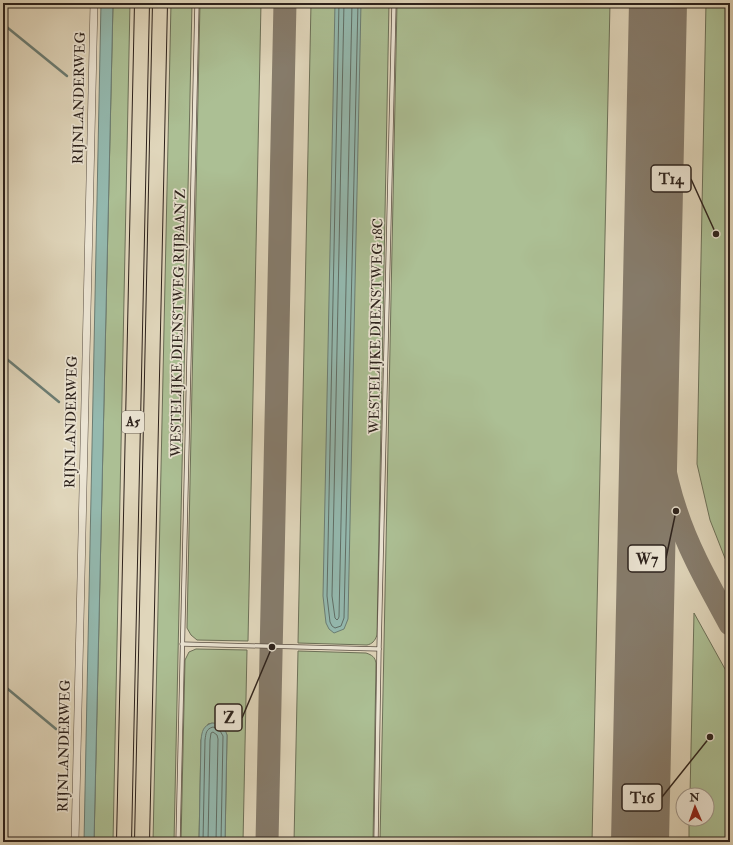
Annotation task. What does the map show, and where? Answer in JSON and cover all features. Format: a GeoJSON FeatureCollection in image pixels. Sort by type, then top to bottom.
{"type":"FeatureCollection","features":[{"type":"Feature","properties":{"kind":"highway","name":"A5"},"geometry":{"type":"LineString","coordinates":[[124,842],[142,3]]}},
{"type":"Feature","properties":{"kind":"highway","name":"A5"},"geometry":{"type":"LineString","coordinates":[[142,842],[160,3]]}},
{"type":"Feature","properties":{"kind":"street","name":"RIJNLANDERWEG"},"geometry":{"type":"LineString","coordinates":[[75,842],[94,3]]}},
{"type":"Feature","properties":{"kind":"lane","name":"WESTELIJKE DIENSTWEG RIJBAAN Z"},"geometry":{"type":"LineString","coordinates":[[178,842],[197,3]]}},
{"type":"Feature","properties":{"kind":"lane","name":"WESTELIJKE DIENSTWEG 18C"},"geometry":{"type":"LineString","coordinates":[[376,842],[394,3]]}},
{"type":"Feature","properties":{"kind":"lane"},"geometry":{"type":"LineString","coordinates":[[182,644],[380,649]]}},
{"type":"Feature","properties":{"kind":"green space"},"geometry":{"type":"Polygon","coordinates":[[[113,3],[130,3],[113,842],[94,842],[113,3]]]}},
{"type":"Feature","properties":{"kind":"green space"},"geometry":{"type":"Polygon","coordinates":[[[171,3],[192,3],[174,842],[153,842],[171,3]]]}},
{"type":"Feature","properties":{"kind":"green space"},"geometry":{"type":"Polygon","coordinates":[[[200,3],[261,3],[248,641],[197,640],[191,635],[187,628],[200,3]]]}},
{"type":"Feature","properties":{"kind":"green space"},"geometry":{"type":"Polygon","coordinates":[[[311,3],[389,3],[377,635],[373,642],[367,645],[298,643],[311,3]]]}},
{"type":"Feature","properties":{"kind":"green space"},"geometry":{"type":"Polygon","coordinates":[[[397,3],[610,3],[592,842],[380,842],[397,3]]]}},
{"type":"Feature","properties":{"kind":"green space"},"geometry":{"type":"Polygon","coordinates":[[[706,3],[730,3],[730,571],[710,520],[697,464],[706,3]]]}},
{"type":"Feature","properties":{"kind":"green space"},"geometry":{"type":"Polygon","coordinates":[[[694,613],[730,678],[730,842],[689,842],[689,827],[715,827],[715,787],[690,787],[694,613]]]}},
{"type":"Feature","properties":{"kind":"green space"},"geometry":{"type":"Polygon","coordinates":[[[196,649],[247,650],[243,842],[225,842],[227,735],[220,725],[211,723],[208,724],[201,740],[199,842],[181,842],[185,660],[189,652],[196,649]]]}},
{"type":"Feature","properties":{"kind":"green space"},"geometry":{"type":"Polygon","coordinates":[[[298,651],[366,653],[372,655],[375,659],[373,842],[294,842],[298,651]]]}},
{"type":"Feature","properties":{"kind":"water"},"geometry":{"type":"Polygon","coordinates":[[[101,3],[113,3],[94,842],[84,842],[101,3]]]}},
{"type":"Feature","properties":{"kind":"water"},"geometry":{"type":"Polygon","coordinates":[[[335,3],[361,3],[348,619],[344,629],[334,633],[329,629],[326,623],[323,596],[335,3]]]}},
{"type":"Feature","properties":{"kind":"water"},"geometry":{"type":"Polygon","coordinates":[[[212,723],[221,726],[227,735],[225,842],[199,842],[201,740],[204,729],[212,723]]]}},
{"type":"Feature","properties":{"kind":"waterway"},"geometry":{"type":"LineString","coordinates":[[3,24],[67,76]]}},
{"type":"Feature","properties":{"kind":"waterway"},"geometry":{"type":"LineString","coordinates":[[3,356],[59,402]]}},
{"type":"Feature","properties":{"kind":"waterway"},"geometry":{"type":"LineString","coordinates":[[3,685],[56,729]]}},
{"type":"Feature","properties":{"kind":"taxiway"},"geometry":{"type":"LineString","coordinates":[[267,842],[285,3]]}},
{"type":"Feature","properties":{"kind":"taxiway"},"geometry":{"type":"LineString","coordinates":[[650,373],[666,477],[676,511],[694,555],[730,624]]}},
{"type":"Feature","properties":{"kind":"runway"},"geometry":{"type":"LineString","coordinates":[[640,842],[658,3]]}},
{"type":"Feature","properties":{"kind":"place","name":"T14"},"geometry":{"type":"Point","coordinates":[716,234]}},
{"type":"Feature","properties":{"kind":"place","name":"W7"},"geometry":{"type":"Point","coordinates":[676,511]}},
{"type":"Feature","properties":{"kind":"place","name":"Z"},"geometry":{"type":"Point","coordinates":[272,647]}},
{"type":"Feature","properties":{"kind":"place","name":"T16"},"geometry":{"type":"Point","coordinates":[710,737]}}]}
